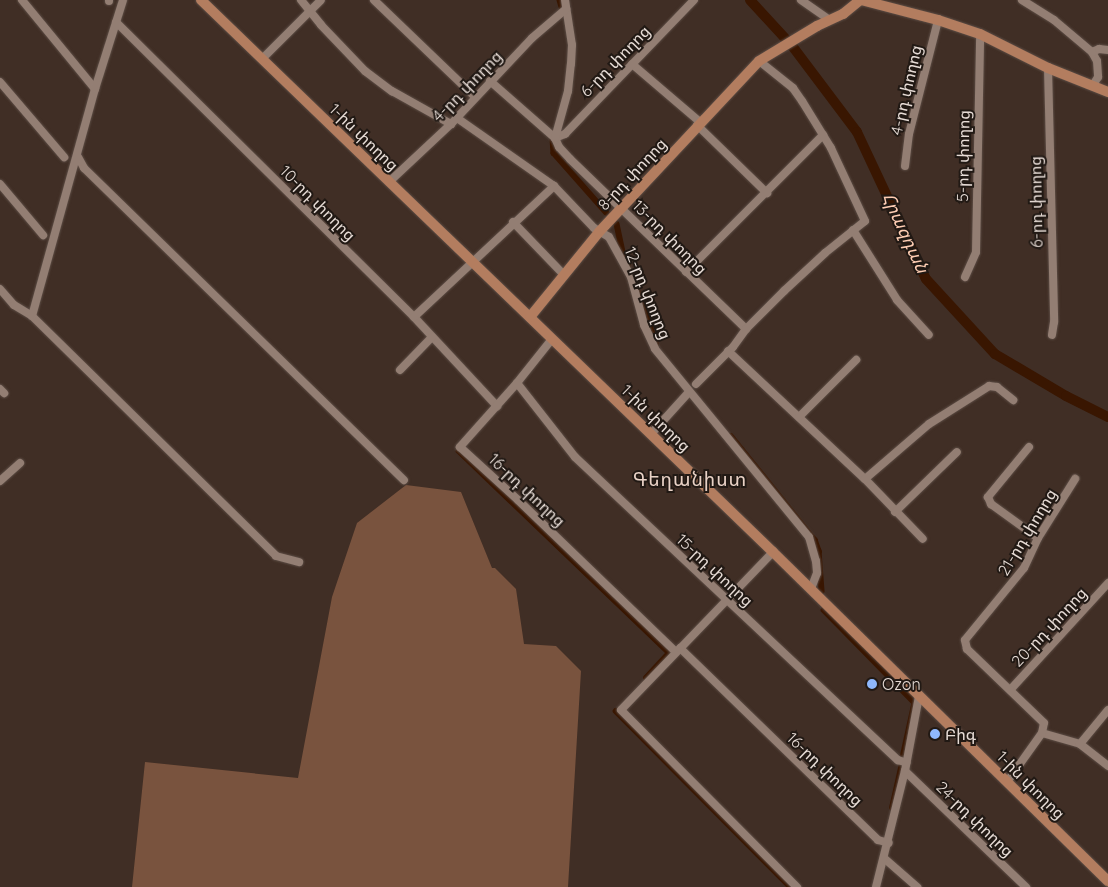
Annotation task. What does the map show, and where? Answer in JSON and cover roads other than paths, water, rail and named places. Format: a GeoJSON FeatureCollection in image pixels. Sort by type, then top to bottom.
{"type":"FeatureCollection","features":[{"type":"Feature","properties":{"kind":"main road","name":"1-ին փողոց"},"geometry":{"type":"LineString","coordinates":[[201,0],[773,552],[1108,881]]}},
{"type":"Feature","properties":{"kind":"main road"},"geometry":{"type":"LineString","coordinates":[[830,20],[843,14],[860,0],[938,20],[980,34],[1048,68],[1108,92]]}},
{"type":"Feature","properties":{"kind":"main road","name":"8-րդ փողոց"},"geometry":{"type":"LineString","coordinates":[[530,317],[599,232],[698,124],[761,60],[830,20]]}},
{"type":"Feature","properties":{"kind":"street"},"geometry":{"type":"LineString","coordinates":[[22,0],[95,89]]}},
{"type":"Feature","properties":{"kind":"street"},"geometry":{"type":"LineString","coordinates":[[32,316],[78,157],[95,89],[123,0]]}},
{"type":"Feature","properties":{"kind":"street","name":"12-րդ փողոց"},"geometry":{"type":"LineString","coordinates":[[301,0],[309,12],[365,71],[392,91],[454,121],[554,186],[599,232],[609,237],[631,277],[644,325],[655,349],[809,537],[816,561],[816,573],[811,589]]}},
{"type":"Feature","properties":{"kind":"street"},"geometry":{"type":"LineString","coordinates":[[262,59],[321,0]]}},
{"type":"Feature","properties":{"kind":"street"},"geometry":{"type":"LineString","coordinates":[[374,0],[475,97]]}},
{"type":"Feature","properties":{"kind":"street"},"geometry":{"type":"LineString","coordinates":[[555,138],[568,91],[571,64],[572,45],[566,0]]}},
{"type":"Feature","properties":{"kind":"street","name":"6-րդ փողոց"},"geometry":{"type":"LineString","coordinates":[[555,138],[565,134],[694,0]]}},
{"type":"Feature","properties":{"kind":"street"},"geometry":{"type":"LineString","coordinates":[[801,0],[830,20]]}},
{"type":"Feature","properties":{"kind":"street"},"geometry":{"type":"LineString","coordinates":[[1022,0],[1054,20],[1092,52],[1097,61],[1098,77],[1093,85]]}},
{"type":"Feature","properties":{"kind":"street","name":"4-րդ փողոց"},"geometry":{"type":"LineString","coordinates":[[390,182],[454,121],[532,38],[566,9]]}},
{"type":"Feature","properties":{"kind":"street","name":"4-րդ փողոց"},"geometry":{"type":"LineString","coordinates":[[905,166],[909,134],[938,20]]}},
{"type":"Feature","properties":{"kind":"street","name":"10-րդ փողոց"},"geometry":{"type":"LineString","coordinates":[[116,22],[414,317],[497,406]]}},
{"type":"Feature","properties":{"kind":"street","name":"5-րդ փողոց"},"geometry":{"type":"LineString","coordinates":[[965,277],[976,252],[980,34]]}},
{"type":"Feature","properties":{"kind":"street"},"geometry":{"type":"LineString","coordinates":[[1092,52],[1099,49],[1108,50]]}},
{"type":"Feature","properties":{"kind":"street"},"geometry":{"type":"LineString","coordinates":[[696,384],[746,329],[825,252],[865,220],[823,135],[793,88],[761,60]]}},
{"type":"Feature","properties":{"kind":"street"},"geometry":{"type":"LineString","coordinates":[[632,64],[698,124],[767,193]]}},
{"type":"Feature","properties":{"kind":"street","name":"6-րդ փողոց"},"geometry":{"type":"LineString","coordinates":[[1048,68],[1054,322],[1052,335]]}},
{"type":"Feature","properties":{"kind":"street","name":"13-րդ փողոց"},"geometry":{"type":"LineString","coordinates":[[490,81],[555,138],[559,147],[746,329]]}},
{"type":"Feature","properties":{"kind":"street"},"geometry":{"type":"LineString","coordinates":[[0,82],[64,157]]}},
{"type":"Feature","properties":{"kind":"street"},"geometry":{"type":"LineString","coordinates":[[686,272],[823,135]]}},
{"type":"Feature","properties":{"kind":"street"},"geometry":{"type":"LineString","coordinates":[[78,157],[84,168],[404,480]]}},
{"type":"Feature","properties":{"kind":"street"},"geometry":{"type":"LineString","coordinates":[[0,184],[43,235]]}},
{"type":"Feature","properties":{"kind":"street"},"geometry":{"type":"LineString","coordinates":[[414,317],[513,222],[554,186]]}},
{"type":"Feature","properties":{"kind":"street"},"geometry":{"type":"LineString","coordinates":[[513,222],[564,275]]}},
{"type":"Feature","properties":{"kind":"street"},"geometry":{"type":"LineString","coordinates":[[853,230],[897,300],[929,335]]}},
{"type":"Feature","properties":{"kind":"street"},"geometry":{"type":"LineString","coordinates":[[0,289],[14,305],[32,316],[276,556],[298,562]]}},
{"type":"Feature","properties":{"kind":"street"},"geometry":{"type":"LineString","coordinates":[[400,370],[432,337]]}},
{"type":"Feature","properties":{"kind":"street","name":"16-րդ փողոց"},"geometry":{"type":"LineString","coordinates":[[552,339],[517,383],[460,447],[878,840],[889,843]]}},
{"type":"Feature","properties":{"kind":"street"},"geometry":{"type":"LineString","coordinates":[[728,351],[800,416],[923,539]]}},
{"type":"Feature","properties":{"kind":"street"},"geometry":{"type":"LineString","coordinates":[[800,416],[856,360]]}},
{"type":"Feature","properties":{"kind":"street","name":"15-րդ փողոց"},"geometry":{"type":"LineString","coordinates":[[517,383],[576,457],[898,760],[907,763]]}},
{"type":"Feature","properties":{"kind":"street"},"geometry":{"type":"LineString","coordinates":[[865,479],[929,424],[989,386],[996,386],[1013,400]]}},
{"type":"Feature","properties":{"kind":"street"},"geometry":{"type":"LineString","coordinates":[[651,434],[689,392]]}},
{"type":"Feature","properties":{"kind":"street"},"geometry":{"type":"LineString","coordinates":[[1029,447],[988,497],[991,504],[1038,538]]}},
{"type":"Feature","properties":{"kind":"street"},"geometry":{"type":"LineString","coordinates":[[895,512],[957,452]]}},
{"type":"Feature","properties":{"kind":"street"},"geometry":{"type":"LineString","coordinates":[[0,481],[20,463]]}},
{"type":"Feature","properties":{"kind":"street","name":"21-րդ փողոց"},"geometry":{"type":"LineString","coordinates":[[1011,689],[964,645],[964,640],[1024,568],[1038,538],[1076,479]]}},
{"type":"Feature","properties":{"kind":"street"},"geometry":{"type":"LineString","coordinates":[[773,552],[621,710],[797,887]]}},
{"type":"Feature","properties":{"kind":"street","name":"20-րդ փողոց"},"geometry":{"type":"LineString","coordinates":[[1011,689],[1108,583]]}},
{"type":"Feature","properties":{"kind":"street"},"geometry":{"type":"LineString","coordinates":[[1007,782],[1042,733],[1042,719],[1011,689]]}},
{"type":"Feature","properties":{"kind":"street"},"geometry":{"type":"LineString","coordinates":[[876,887],[889,843],[907,763],[919,696]]}},
{"type":"Feature","properties":{"kind":"street"},"geometry":{"type":"LineString","coordinates":[[1080,744],[1108,710]]}},
{"type":"Feature","properties":{"kind":"street"},"geometry":{"type":"LineString","coordinates":[[1042,733],[1080,744],[1108,766]]}},
{"type":"Feature","properties":{"kind":"street","name":"24-րդ փողոց"},"geometry":{"type":"LineString","coordinates":[[905,771],[1026,887]]}},
{"type":"Feature","properties":{"kind":"street"},"geometry":{"type":"LineString","coordinates":[[885,859],[917,887]]}},
{"type":"Feature","properties":{"kind":"waterway"},"geometry":{"type":"LineString","coordinates":[[560,0],[562,7]]}},
{"type":"Feature","properties":{"kind":"waterway","name":"Հրազդան"},"geometry":{"type":"LineString","coordinates":[[750,0],[793,47],[857,132],[926,279],[995,354],[1066,396],[1108,417]]}},
{"type":"Feature","properties":{"kind":"waterway"},"geometry":{"type":"LineString","coordinates":[[553,139],[554,153],[606,212]]}},
{"type":"Feature","properties":{"kind":"waterway"},"geometry":{"type":"LineString","coordinates":[[617,224],[623,253],[628,265]]}},
{"type":"Feature","properties":{"kind":"waterway"},"geometry":{"type":"LineString","coordinates":[[635,283],[656,343]]}},
{"type":"Feature","properties":{"kind":"waterway"},"geometry":{"type":"LineString","coordinates":[[731,436],[815,540],[819,551],[822,591]]}},
{"type":"Feature","properties":{"kind":"waterway"},"geometry":{"type":"LineString","coordinates":[[459,451],[670,653],[647,678]]}},
{"type":"Feature","properties":{"kind":"waterway"},"geometry":{"type":"LineString","coordinates":[[824,610],[915,703],[903,758]]}},
{"type":"Feature","properties":{"kind":"waterway"},"geometry":{"type":"LineString","coordinates":[[616,711],[791,887]]}},
{"type":"Feature","properties":{"kind":"waterway"},"geometry":{"type":"LineString","coordinates":[[892,808],[902,764]]}},
{"type":"Feature","properties":{"kind":"place","name":"Ozon"},"geometry":{"type":"Point","coordinates":[872,684]}},
{"type":"Feature","properties":{"kind":"place","name":"Բիգ"},"geometry":{"type":"Point","coordinates":[935,734]}},
{"type":"Feature","properties":{"kind":"district","name":"Գեղանիստ"},"geometry":{"type":"Point","coordinates":[690,480]}}]}
